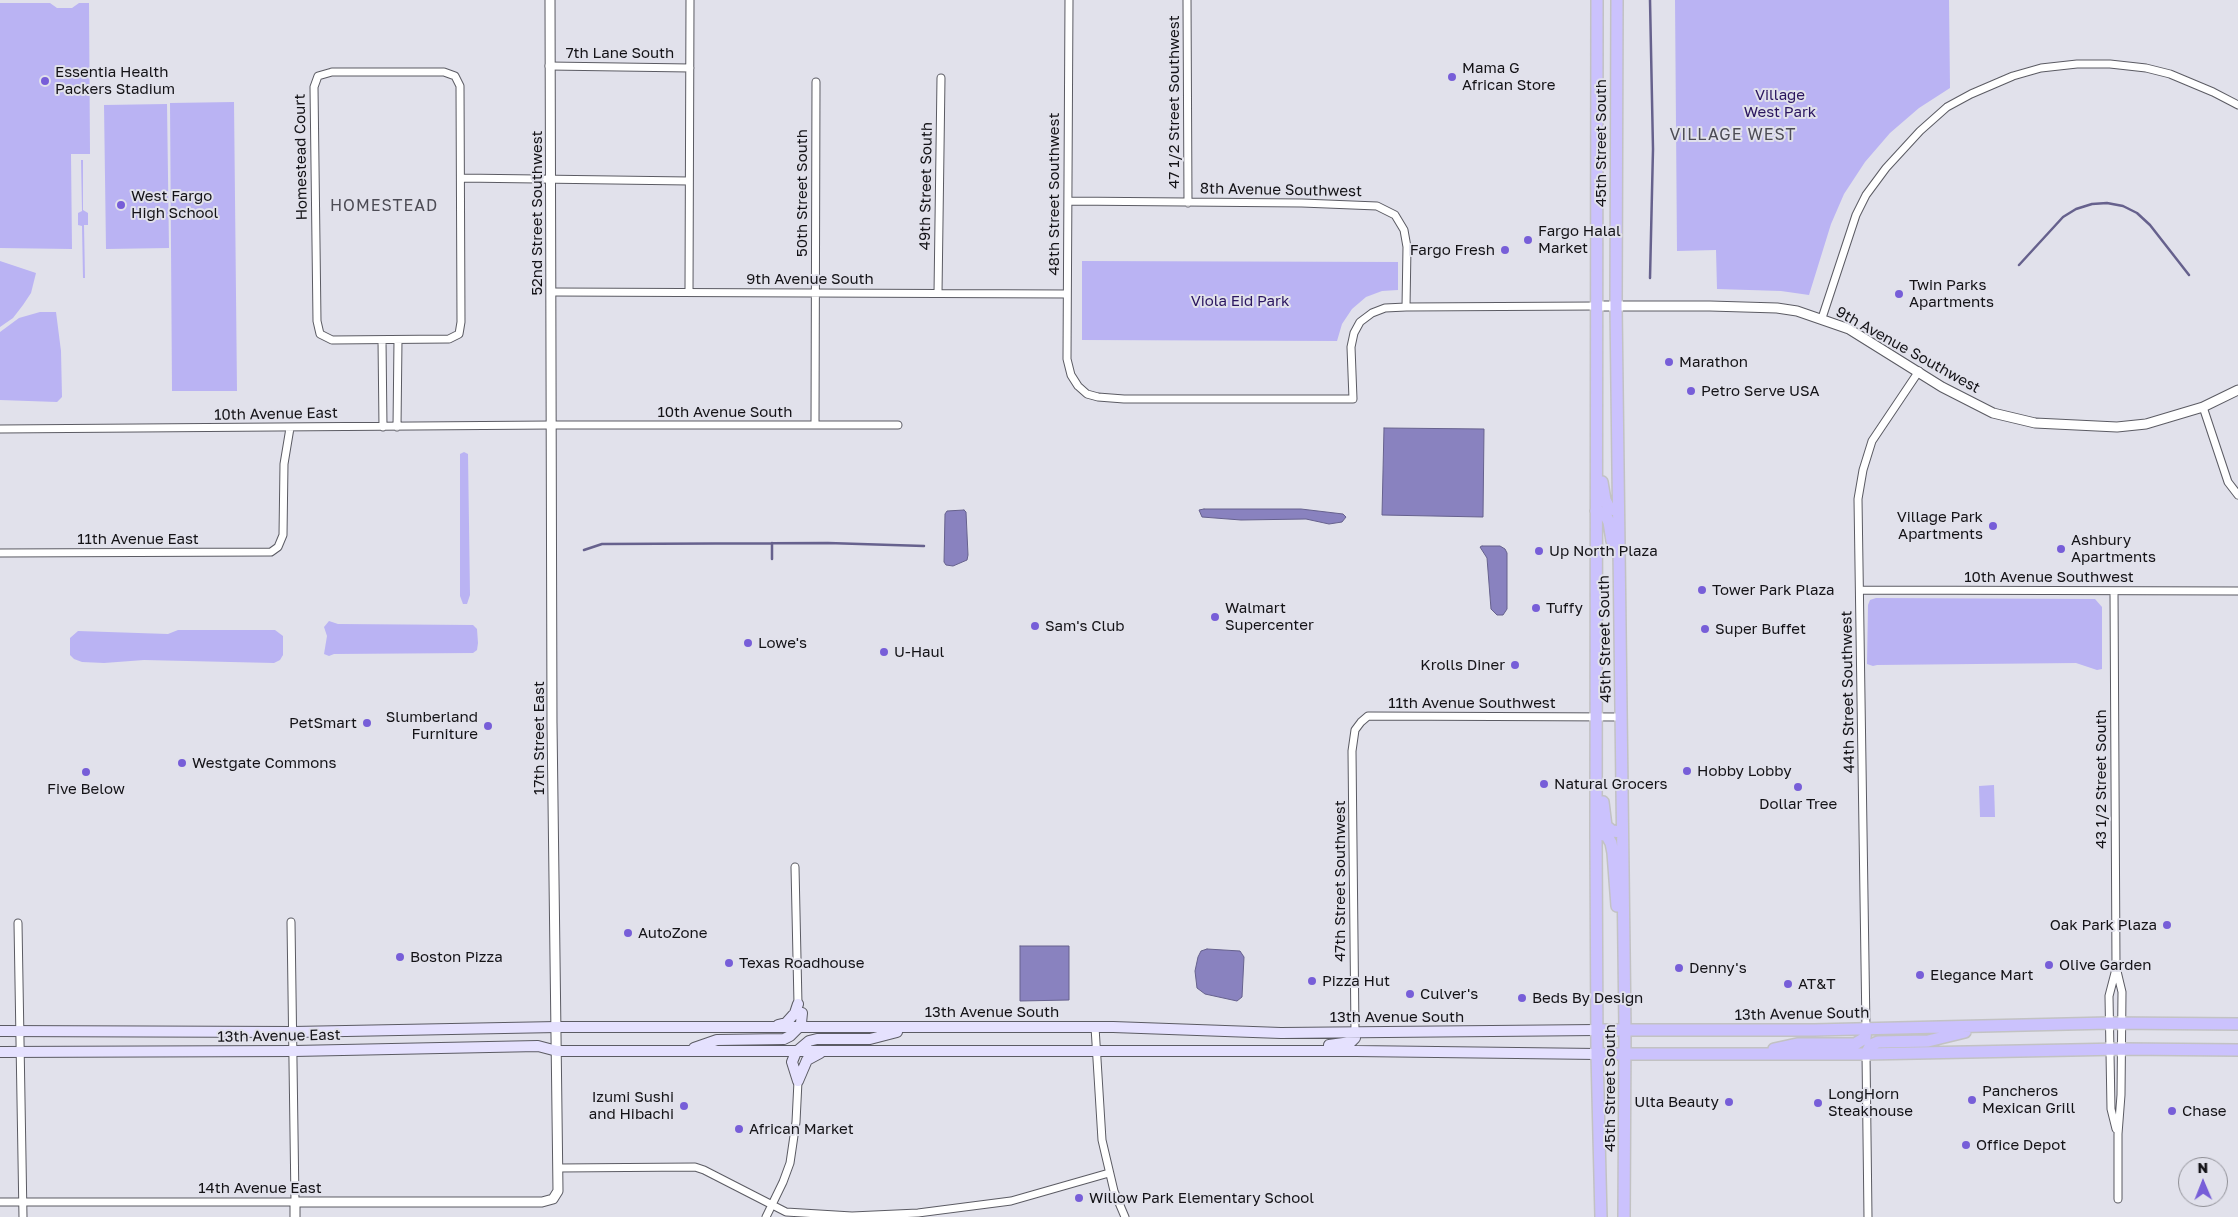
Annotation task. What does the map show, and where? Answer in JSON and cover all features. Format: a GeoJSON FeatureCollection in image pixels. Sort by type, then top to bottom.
{"type":"FeatureCollection","features":[{"type":"Feature","properties":{"kind":"main road","name":"45th Street South"},"geometry":{"type":"LineString","coordinates":[[1597,0],[1596,832],[1597,1054],[1601,1217]]}},
{"type":"Feature","properties":{"kind":"main road","name":"45th Street South"},"geometry":{"type":"LineString","coordinates":[[1617,0],[1616,306],[1625,1030],[1624,1217]]}},
{"type":"Feature","properties":{"kind":"main road"},"geometry":{"type":"LineString","coordinates":[[1596,402],[1602,442],[1602,492],[1610,508],[1618,511]]}},
{"type":"Feature","properties":{"kind":"main road"},"geometry":{"type":"LineString","coordinates":[[1596,511],[1605,514],[1609,522],[1612,539],[1613,597],[1620,620]]}},
{"type":"Feature","properties":{"kind":"main road"},"geometry":{"type":"LineString","coordinates":[[1596,765],[1602,776],[1606,826],[1612,831],[1623,832]]}},
{"type":"Feature","properties":{"kind":"main road"},"geometry":{"type":"LineString","coordinates":[[1596,832],[1607,836],[1613,852],[1615,889],[1623,943]]}},
{"type":"Feature","properties":{"kind":"main road"},"geometry":{"type":"LineString","coordinates":[[771,1027],[786,1023],[800,1009]]}},
{"type":"Feature","properties":{"kind":"main road"},"geometry":{"type":"LineString","coordinates":[[686,1051],[717,1040],[784,1039],[790,1036],[801,1023],[800,1009]]}},
{"type":"Feature","properties":{"kind":"main road"},"geometry":{"type":"LineString","coordinates":[[800,1009],[814,1024],[825,1028]]}},
{"type":"Feature","properties":{"kind":"main road","name":"13th Avenue South"},"geometry":{"type":"LineString","coordinates":[[557,1027],[1095,1027],[1281,1033],[1866,1029],[2109,1023],[2238,1024]]}},
{"type":"Feature","properties":{"kind":"main road","name":"13th Avenue East"},"geometry":{"type":"LineString","coordinates":[[0,1031],[293,1032],[557,1027]]}},
{"type":"Feature","properties":{"kind":"main road"},"geometry":{"type":"LineString","coordinates":[[1866,1054],[1871,1045],[1878,1042],[1928,1040],[1986,1027]]}},
{"type":"Feature","properties":{"kind":"main road"},"geometry":{"type":"LineString","coordinates":[[798,1081],[792,1062],[801,1046],[817,1039],[870,1039],[912,1028]]}},
{"type":"Feature","properties":{"kind":"main road"},"geometry":{"type":"LineString","coordinates":[[1748,1054],[1797,1044],[1855,1044],[1865,1038],[1866,1029]]}},
{"type":"Feature","properties":{"kind":"main road"},"geometry":{"type":"LineString","coordinates":[[1245,1052],[1262,1047],[1342,1044],[1351,1042],[1355,1032]]}},
{"type":"Feature","properties":{"kind":"main road","name":"13th Avenue East"},"geometry":{"type":"LineString","coordinates":[[0,1052],[294,1052],[538,1046],[557,1051]]}},
{"type":"Feature","properties":{"kind":"main road"},"geometry":{"type":"LineString","coordinates":[[557,1051],[1866,1054],[2122,1049],[2238,1050]]}},
{"type":"Feature","properties":{"kind":"main road"},"geometry":{"type":"LineString","coordinates":[[754,1052],[780,1056],[792,1062]]}},
{"type":"Feature","properties":{"kind":"main road"},"geometry":{"type":"LineString","coordinates":[[798,1081],[807,1060],[823,1052]]}},
{"type":"Feature","properties":{"kind":"main road"},"geometry":{"type":"LineString","coordinates":[[1600,1162],[1608,1217]]}},
{"type":"Feature","properties":{"kind":"street","name":"52nd Street Southwest"},"geometry":{"type":"LineString","coordinates":[[550,0],[552,425]]}},
{"type":"Feature","properties":{"kind":"street"},"geometry":{"type":"LineString","coordinates":[[690,0],[690,292]]}},
{"type":"Feature","properties":{"kind":"street","name":"48th Street Southwest"},"geometry":{"type":"LineString","coordinates":[[1069,0],[1068,368],[1078,386],[1087,394],[1124,399],[1353,399],[1351,347],[1354,333],[1360,322],[1372,313],[1385,308],[1406,308]]}},
{"type":"Feature","properties":{"kind":"street","name":"47 1/2 Street Southwest"},"geometry":{"type":"LineString","coordinates":[[1187,0],[1188,203]]}},
{"type":"Feature","properties":{"kind":"street"},"geometry":{"type":"LineString","coordinates":[[1822,318],[1856,215],[1866,195],[1886,168],[1920,131],[1947,108],[1971,94],[2013,76],[2041,68],[2077,64],[2110,64],[2146,68],[2170,74],[2238,105]]}},
{"type":"Feature","properties":{"kind":"street","name":"7th Lane South"},"geometry":{"type":"LineString","coordinates":[[549,66],[690,68]]}},
{"type":"Feature","properties":{"kind":"street","name":"Homestead Court"},"geometry":{"type":"LineString","coordinates":[[332,72],[444,72],[455,76],[460,86],[461,322],[459,334],[449,339],[398,340],[332,340],[320,334],[316,321],[314,87],[318,76],[332,72]]}},
{"type":"Feature","properties":{"kind":"street","name":"49th Street South"},"geometry":{"type":"LineString","coordinates":[[938,293],[941,78]]}},
{"type":"Feature","properties":{"kind":"street","name":"50th Street South"},"geometry":{"type":"LineString","coordinates":[[816,82],[816,425]]}},
{"type":"Feature","properties":{"kind":"street"},"geometry":{"type":"LineString","coordinates":[[461,178],[689,181]]}},
{"type":"Feature","properties":{"kind":"street","name":"8th Avenue Southwest"},"geometry":{"type":"LineString","coordinates":[[1068,201],[1358,204],[1387,209],[1401,222],[1404,230],[1407,248],[1406,308]]}},
{"type":"Feature","properties":{"kind":"street","name":"9th Avenue South"},"geometry":{"type":"LineString","coordinates":[[552,292],[1067,294]]}},
{"type":"Feature","properties":{"kind":"street","name":"9th Avenue Southwest"},"geometry":{"type":"LineString","coordinates":[[1406,308],[1616,306],[1776,308],[1797,311],[1822,318],[1848,329],[1919,371],[1942,387],[1993,413],[2035,423],[2071,426],[2125,426],[2161,421],[2203,407],[2238,390]]}},
{"type":"Feature","properties":{"kind":"street"},"geometry":{"type":"LineString","coordinates":[[382,340],[383,427]]}},
{"type":"Feature","properties":{"kind":"street"},"geometry":{"type":"LineString","coordinates":[[397,427],[398,340]]}},
{"type":"Feature","properties":{"kind":"street","name":"44th Street Southwest"},"geometry":{"type":"LineString","coordinates":[[1866,1029],[1858,499],[1863,470],[1872,441],[1919,371]]}},
{"type":"Feature","properties":{"kind":"street"},"geometry":{"type":"LineString","coordinates":[[2203,407],[2228,482],[2238,495]]}},
{"type":"Feature","properties":{"kind":"street","name":"10th Avenue South"},"geometry":{"type":"LineString","coordinates":[[552,425],[898,425]]}},
{"type":"Feature","properties":{"kind":"street","name":"10th Avenue East"},"geometry":{"type":"LineString","coordinates":[[0,429],[552,425]]}},
{"type":"Feature","properties":{"kind":"street","name":"17th Street East"},"geometry":{"type":"LineString","coordinates":[[552,425],[552,723],[559,1168]]}},
{"type":"Feature","properties":{"kind":"street","name":"11th Avenue East"},"geometry":{"type":"LineString","coordinates":[[0,553],[266,553],[275,550],[281,542],[283,535],[284,464],[290,428]]}},
{"type":"Feature","properties":{"kind":"street","name":"10th Avenue Southwest"},"geometry":{"type":"LineString","coordinates":[[1860,590],[2238,591]]}},
{"type":"Feature","properties":{"kind":"street","name":"43 1/2 Street South"},"geometry":{"type":"LineString","coordinates":[[2114,591],[2116,967],[2122,992],[2118,1199]]}},
{"type":"Feature","properties":{"kind":"street","name":"11th Avenue Southwest"},"geometry":{"type":"LineString","coordinates":[[1355,730],[1368,716],[1621,717]]}},
{"type":"Feature","properties":{"kind":"street","name":"47th Street Southwest"},"geometry":{"type":"LineString","coordinates":[[1355,730],[1352,751],[1355,1032]]}},
{"type":"Feature","properties":{"kind":"street"},"geometry":{"type":"LineString","coordinates":[[795,867],[800,1009]]}},
{"type":"Feature","properties":{"kind":"street"},"geometry":{"type":"LineString","coordinates":[[291,922],[295,1217]]}},
{"type":"Feature","properties":{"kind":"street"},"geometry":{"type":"LineString","coordinates":[[18,923],[23,1217]]}},
{"type":"Feature","properties":{"kind":"street","name":"43 1/2 Street South"},"geometry":{"type":"LineString","coordinates":[[2116,967],[2108,996],[2111,1109],[2118,1134]]}},
{"type":"Feature","properties":{"kind":"street"},"geometry":{"type":"LineString","coordinates":[[1095,1027],[1100,1122],[1109,1173],[1125,1217]]}},
{"type":"Feature","properties":{"kind":"street"},"geometry":{"type":"LineString","coordinates":[[1866,1054],[1868,1217]]}},
{"type":"Feature","properties":{"kind":"street"},"geometry":{"type":"LineString","coordinates":[[766,1217],[783,1182],[792,1154],[798,1081]]}},
{"type":"Feature","properties":{"kind":"street"},"geometry":{"type":"LineString","coordinates":[[559,1168],[695,1167],[786,1212],[852,1216],[918,1213],[1011,1201],[1109,1173]]}},
{"type":"Feature","properties":{"kind":"street","name":"14th Avenue East"},"geometry":{"type":"LineString","coordinates":[[0,1202],[542,1202],[553,1199],[558,1191],[559,1168]]}},
{"type":"Feature","properties":{"kind":"green space","name":"Village West Park"},"geometry":{"type":"Polygon","coordinates":[[[1675,0],[1949,0],[1950,88],[1919,108],[1890,133],[1865,162],[1844,194],[1831,224],[1809,295],[1781,291],[1717,289],[1716,250],[1677,251],[1675,0]]]}},
{"type":"Feature","properties":{"kind":"green space","name":"Essentia Health Packers Stadium"},"geometry":{"type":"Polygon","coordinates":[[[0,3],[50,3],[57,8],[72,8],[79,3],[89,3],[90,154],[71,154],[72,249],[0,248],[0,3]]]}},
{"type":"Feature","properties":{"kind":"green space"},"geometry":{"type":"Polygon","coordinates":[[[234,102],[237,391],[172,391],[170,103],[234,102]]]}},
{"type":"Feature","properties":{"kind":"green space"},"geometry":{"type":"Polygon","coordinates":[[[167,104],[169,248],[106,249],[104,105],[167,104]]]}},
{"type":"Feature","properties":{"kind":"green space"},"geometry":{"type":"Polygon","coordinates":[[[81,160],[83,160],[83,210],[88,213],[88,225],[84,225],[85,278],[83,278],[82,226],[78,225],[78,213],[82,211],[81,160]]]}},
{"type":"Feature","properties":{"kind":"green space"},"geometry":{"type":"Polygon","coordinates":[[[0,261],[36,273],[31,293],[23,305],[13,318],[0,327],[0,261]]]}},
{"type":"Feature","properties":{"kind":"green space","name":"Viola Eid Park"},"geometry":{"type":"Polygon","coordinates":[[[1082,261],[1398,262],[1398,290],[1382,291],[1366,297],[1352,309],[1342,324],[1337,341],[1082,340],[1082,261]]]}},
{"type":"Feature","properties":{"kind":"green space"},"geometry":{"type":"Polygon","coordinates":[[[40,312],[56,312],[61,351],[62,397],[57,402],[0,400],[0,332],[19,318],[40,312]]]}},
{"type":"Feature","properties":{"kind":"green space"},"geometry":{"type":"Polygon","coordinates":[[[464,452],[468,454],[470,595],[467,604],[463,604],[460,596],[460,454],[464,452]]]}},
{"type":"Feature","properties":{"kind":"green space"},"geometry":{"type":"Polygon","coordinates":[[[1876,598],[2095,599],[2102,607],[2102,669],[2097,670],[2076,663],[1873,666],[1867,664],[1868,605],[1870,600],[1876,598]]]}},
{"type":"Feature","properties":{"kind":"green space"},"geometry":{"type":"Polygon","coordinates":[[[329,621],[338,624],[473,625],[477,629],[477,650],[473,653],[334,654],[329,656],[324,654],[327,636],[324,627],[329,621]]]}},
{"type":"Feature","properties":{"kind":"green space"},"geometry":{"type":"Polygon","coordinates":[[[178,630],[275,630],[283,636],[283,655],[280,660],[274,663],[144,660],[104,663],[82,662],[70,655],[70,638],[78,631],[168,634],[178,630]]]}},
{"type":"Feature","properties":{"kind":"green space"},"geometry":{"type":"Polygon","coordinates":[[[1994,785],[1995,817],[1980,817],[1979,786],[1994,785]]]}},
{"type":"Feature","properties":{"kind":"shaded area"},"geometry":{"type":"Polygon","coordinates":[[[1384,428],[1484,429],[1483,517],[1382,515],[1384,428]]]}},
{"type":"Feature","properties":{"kind":"shaded area"},"geometry":{"type":"Polygon","coordinates":[[[1301,509],[1343,514],[1346,517],[1342,522],[1329,524],[1306,519],[1241,520],[1202,517],[1199,510],[1301,509]]]}},
{"type":"Feature","properties":{"kind":"shaded area"},"geometry":{"type":"Polygon","coordinates":[[[964,510],[966,512],[967,560],[953,566],[946,565],[944,562],[945,514],[947,511],[964,510]]]}},
{"type":"Feature","properties":{"kind":"shaded area"},"geometry":{"type":"Polygon","coordinates":[[[1500,546],[1507,553],[1507,609],[1503,615],[1497,615],[1491,609],[1487,558],[1480,547],[1500,546]]]}},
{"type":"Feature","properties":{"kind":"shaded area"},"geometry":{"type":"Polygon","coordinates":[[[1020,946],[1069,946],[1069,1000],[1020,1001],[1020,946]]]}},
{"type":"Feature","properties":{"kind":"shaded area"},"geometry":{"type":"Polygon","coordinates":[[[1207,949],[1240,951],[1244,957],[1242,997],[1237,1001],[1205,994],[1197,988],[1195,971],[1198,957],[1201,951],[1207,949]]]}},
{"type":"Feature","properties":{"kind":"waterway"},"geometry":{"type":"LineString","coordinates":[[1650,0],[1653,149],[1650,278]]}},
{"type":"Feature","properties":{"kind":"waterway"},"geometry":{"type":"LineString","coordinates":[[2019,265],[2063,217],[2076,209],[2092,204],[2107,203],[2123,206],[2137,213],[2150,225],[2189,275]]}},
{"type":"Feature","properties":{"kind":"waterway"},"geometry":{"type":"LineString","coordinates":[[772,543],[772,559]]}},
{"type":"Feature","properties":{"kind":"waterway"},"geometry":{"type":"LineString","coordinates":[[584,550],[602,544],[828,543],[924,546]]}},
{"type":"Feature","properties":{"kind":"place","name":"Mama G African Store"},"geometry":{"type":"Point","coordinates":[1452,77]}},
{"type":"Feature","properties":{"kind":"place","name":"Essentia Health Packers Stadium"},"geometry":{"type":"Point","coordinates":[45,81]}},
{"type":"Feature","properties":{"kind":"place","name":"West Fargo High School"},"geometry":{"type":"Point","coordinates":[121,205]}},
{"type":"Feature","properties":{"kind":"place","name":"Fargo Halal Market"},"geometry":{"type":"Point","coordinates":[1528,240]}},
{"type":"Feature","properties":{"kind":"place","name":"Fargo Fresh"},"geometry":{"type":"Point","coordinates":[1505,250]}},
{"type":"Feature","properties":{"kind":"place","name":"Twin Parks Apartments"},"geometry":{"type":"Point","coordinates":[1899,294]}},
{"type":"Feature","properties":{"kind":"place","name":"Marathon"},"geometry":{"type":"Point","coordinates":[1669,362]}},
{"type":"Feature","properties":{"kind":"place","name":"Petro Serve USA"},"geometry":{"type":"Point","coordinates":[1691,391]}},
{"type":"Feature","properties":{"kind":"place","name":"Village Park Apartments"},"geometry":{"type":"Point","coordinates":[1993,526]}},
{"type":"Feature","properties":{"kind":"place","name":"Ashbury Apartments"},"geometry":{"type":"Point","coordinates":[2061,549]}},
{"type":"Feature","properties":{"kind":"place","name":"Up North Plaza"},"geometry":{"type":"Point","coordinates":[1539,551]}},
{"type":"Feature","properties":{"kind":"place","name":"Tower Park Plaza"},"geometry":{"type":"Point","coordinates":[1702,590]}},
{"type":"Feature","properties":{"kind":"place","name":"Tuffy"},"geometry":{"type":"Point","coordinates":[1536,608]}},
{"type":"Feature","properties":{"kind":"place","name":"Walmart Supercenter"},"geometry":{"type":"Point","coordinates":[1215,617]}},
{"type":"Feature","properties":{"kind":"place","name":"Sam's Club"},"geometry":{"type":"Point","coordinates":[1035,626]}},
{"type":"Feature","properties":{"kind":"place","name":"Super Buffet"},"geometry":{"type":"Point","coordinates":[1705,629]}},
{"type":"Feature","properties":{"kind":"place","name":"Lowe's"},"geometry":{"type":"Point","coordinates":[748,643]}},
{"type":"Feature","properties":{"kind":"place","name":"U-Haul"},"geometry":{"type":"Point","coordinates":[884,652]}},
{"type":"Feature","properties":{"kind":"place","name":"Krolls Diner"},"geometry":{"type":"Point","coordinates":[1515,665]}},
{"type":"Feature","properties":{"kind":"place","name":"PetSmart"},"geometry":{"type":"Point","coordinates":[367,723]}},
{"type":"Feature","properties":{"kind":"place","name":"Slumberland Furniture"},"geometry":{"type":"Point","coordinates":[488,726]}},
{"type":"Feature","properties":{"kind":"place","name":"Westgate Commons"},"geometry":{"type":"Point","coordinates":[182,763]}},
{"type":"Feature","properties":{"kind":"place","name":"Hobby Lobby"},"geometry":{"type":"Point","coordinates":[1687,771]}},
{"type":"Feature","properties":{"kind":"place","name":"Five Below"},"geometry":{"type":"Point","coordinates":[86,772]}},
{"type":"Feature","properties":{"kind":"place","name":"Natural Grocers"},"geometry":{"type":"Point","coordinates":[1544,784]}},
{"type":"Feature","properties":{"kind":"place","name":"Dollar Tree"},"geometry":{"type":"Point","coordinates":[1798,787]}},
{"type":"Feature","properties":{"kind":"place","name":"Oak Park Plaza"},"geometry":{"type":"Point","coordinates":[2167,925]}},
{"type":"Feature","properties":{"kind":"place","name":"AutoZone"},"geometry":{"type":"Point","coordinates":[628,933]}},
{"type":"Feature","properties":{"kind":"place","name":"Boston Pizza"},"geometry":{"type":"Point","coordinates":[400,957]}},
{"type":"Feature","properties":{"kind":"place","name":"Texas Roadhouse"},"geometry":{"type":"Point","coordinates":[729,963]}},
{"type":"Feature","properties":{"kind":"place","name":"Olive Garden"},"geometry":{"type":"Point","coordinates":[2049,965]}},
{"type":"Feature","properties":{"kind":"place","name":"Denny's"},"geometry":{"type":"Point","coordinates":[1679,968]}},
{"type":"Feature","properties":{"kind":"place","name":"Elegance Mart"},"geometry":{"type":"Point","coordinates":[1920,975]}},
{"type":"Feature","properties":{"kind":"place","name":"Pizza Hut"},"geometry":{"type":"Point","coordinates":[1312,981]}},
{"type":"Feature","properties":{"kind":"place","name":"AT&T"},"geometry":{"type":"Point","coordinates":[1788,984]}},
{"type":"Feature","properties":{"kind":"place","name":"Culver's"},"geometry":{"type":"Point","coordinates":[1410,994]}},
{"type":"Feature","properties":{"kind":"place","name":"Beds By Design"},"geometry":{"type":"Point","coordinates":[1522,998]}},
{"type":"Feature","properties":{"kind":"place","name":"Pancheros Mexican Grill"},"geometry":{"type":"Point","coordinates":[1972,1100]}},
{"type":"Feature","properties":{"kind":"place","name":"Ulta Beauty"},"geometry":{"type":"Point","coordinates":[1729,1102]}},
{"type":"Feature","properties":{"kind":"place","name":"LongHorn Steakhouse"},"geometry":{"type":"Point","coordinates":[1818,1103]}},
{"type":"Feature","properties":{"kind":"place","name":"Izumi Sushi and Hibachi"},"geometry":{"type":"Point","coordinates":[684,1106]}},
{"type":"Feature","properties":{"kind":"place","name":"Chase"},"geometry":{"type":"Point","coordinates":[2172,1111]}},
{"type":"Feature","properties":{"kind":"place","name":"African Market"},"geometry":{"type":"Point","coordinates":[739,1129]}},
{"type":"Feature","properties":{"kind":"place","name":"Office Depot"},"geometry":{"type":"Point","coordinates":[1966,1145]}},
{"type":"Feature","properties":{"kind":"place","name":"Willow Park Elementary School"},"geometry":{"type":"Point","coordinates":[1079,1198]}},
{"type":"Feature","properties":{"kind":"district","name":"VILLAGE WEST"},"geometry":{"type":"Point","coordinates":[1733,135]}},
{"type":"Feature","properties":{"kind":"district","name":"HOMESTEAD"},"geometry":{"type":"Point","coordinates":[384,206]}}]}
